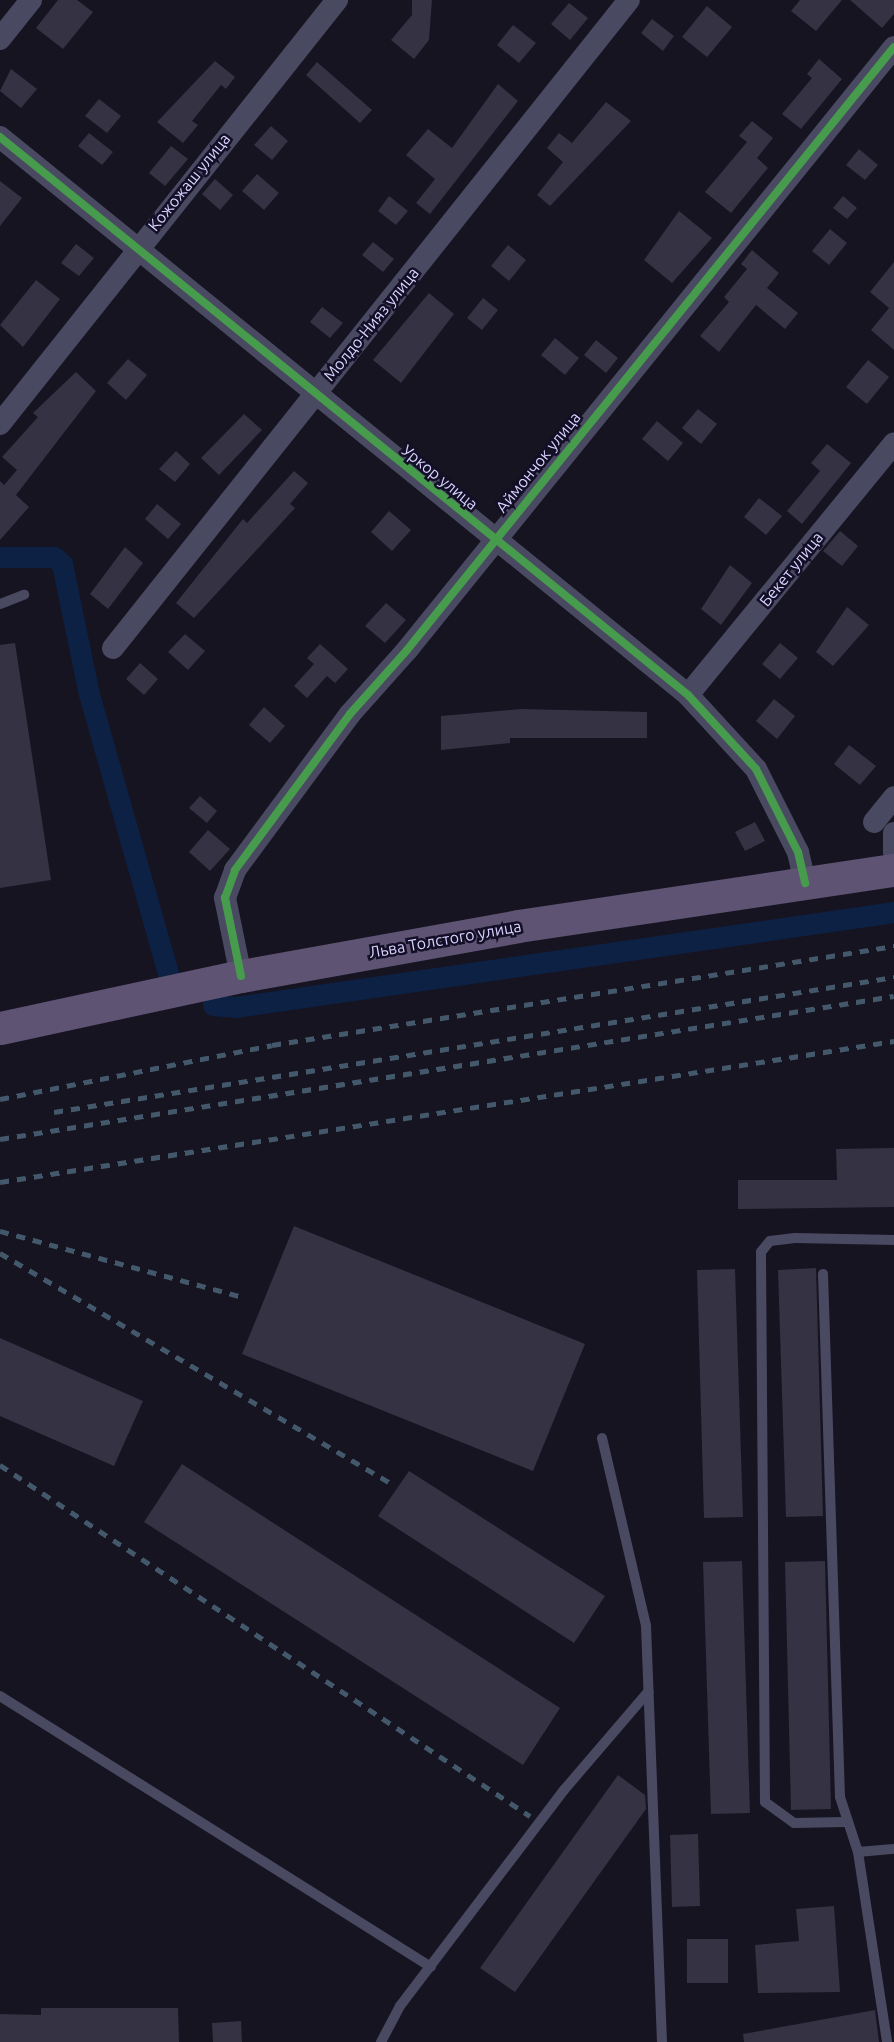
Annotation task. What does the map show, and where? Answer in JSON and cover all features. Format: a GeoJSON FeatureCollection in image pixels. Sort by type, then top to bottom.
{"type":"FeatureCollection","features":[{"type":"Feature","properties":{"kind":"main road","name":"Льва Толстого улица"},"geometry":{"type":"LineString","coordinates":[[0,1029],[241,976],[518,926],[894,870]]}},
{"type":"Feature","properties":{"kind":"street"},"geometry":{"type":"LineString","coordinates":[[0,39],[31,0]]}},
{"type":"Feature","properties":{"kind":"street","name":"Кожожаш улица"},"geometry":{"type":"LineString","coordinates":[[0,424],[134,250],[337,0]]}},
{"type":"Feature","properties":{"kind":"street","name":"Молдо-Нияз улица"},"geometry":{"type":"LineString","coordinates":[[113,648],[629,0]]}},
{"type":"Feature","properties":{"kind":"street","name":"Аймончок улица"},"geometry":{"type":"LineString","coordinates":[[241,976],[225,898],[235,870],[350,714],[407,650],[494,538],[894,47]]}},
{"type":"Feature","properties":{"kind":"street","name":"Уркор улица"},"geometry":{"type":"LineString","coordinates":[[0,137],[134,250],[688,695],[756,770],[798,852],[805,883]]}},
{"type":"Feature","properties":{"kind":"street","name":"Бекет улица"},"geometry":{"type":"LineString","coordinates":[[688,695],[894,443]]}},
{"type":"Feature","properties":{"kind":"street"},"geometry":{"type":"LineString","coordinates":[[874,822],[894,797]]}},
{"type":"Feature","properties":{"kind":"street"},"geometry":{"type":"LineString","coordinates":[[894,833],[894,852]]}},
{"type":"Feature","properties":{"kind":"lane"},"geometry":{"type":"LineString","coordinates":[[0,604],[24,595]]}},
{"type":"Feature","properties":{"kind":"lane"},"geometry":{"type":"LineString","coordinates":[[845,1822],[794,1823],[765,1802],[761,1252],[770,1241],[795,1238],[894,1240]]}},
{"type":"Feature","properties":{"kind":"lane"},"geometry":{"type":"LineString","coordinates":[[823,1274],[834,1720],[845,1822],[858,1852],[887,2042]]}},
{"type":"Feature","properties":{"kind":"lane"},"geometry":{"type":"LineString","coordinates":[[602,1438],[646,1626],[662,2042]]}},
{"type":"Feature","properties":{"kind":"lane"},"geometry":{"type":"LineString","coordinates":[[381,2042],[431,1967],[564,1790],[649,1691]]}},
{"type":"Feature","properties":{"kind":"lane"},"geometry":{"type":"LineString","coordinates":[[0,1696],[431,1967]]}},
{"type":"Feature","properties":{"kind":"lane"},"geometry":{"type":"LineString","coordinates":[[858,1852],[894,1849]]}},
{"type":"Feature","properties":{"kind":"building"},"geometry":{"type":"Polygon","coordinates":[[[58,0],[77,0],[93,12],[63,49],[36,28],[58,0]]]}},
{"type":"Feature","properties":{"kind":"building"},"geometry":{"type":"Polygon","coordinates":[[[412,0],[432,0],[429,40],[414,59],[391,40],[412,15],[412,0]]]}},
{"type":"Feature","properties":{"kind":"building"},"geometry":{"type":"Polygon","coordinates":[[[800,0],[842,0],[816,31],[791,11],[800,0]]]}},
{"type":"Feature","properties":{"kind":"building"},"geometry":{"type":"Polygon","coordinates":[[[850,0],[894,0],[894,14],[882,28],[850,0]]]}},
{"type":"Feature","properties":{"kind":"building"},"geometry":{"type":"Polygon","coordinates":[[[569,3],[588,18],[570,40],[551,24],[569,3]]]}},
{"type":"Feature","properties":{"kind":"building"},"geometry":{"type":"Polygon","coordinates":[[[707,6],[732,27],[707,57],[682,37],[707,6]]]}},
{"type":"Feature","properties":{"kind":"building"},"geometry":{"type":"Polygon","coordinates":[[[652,19],[674,36],[663,51],[641,33],[652,19]]]}},
{"type":"Feature","properties":{"kind":"building"},"geometry":{"type":"Polygon","coordinates":[[[513,25],[536,43],[519,63],[497,45],[513,25]]]}},
{"type":"Feature","properties":{"kind":"building"},"geometry":{"type":"Polygon","coordinates":[[[819,59],[842,79],[801,129],[782,114],[812,78],[807,74],[819,59]]]}},
{"type":"Feature","properties":{"kind":"building"},"geometry":{"type":"Polygon","coordinates":[[[215,61],[235,77],[226,89],[221,85],[192,121],[198,125],[183,143],[157,122],[215,61]]]}},
{"type":"Feature","properties":{"kind":"building"},"geometry":{"type":"Polygon","coordinates":[[[317,62],[372,110],[360,123],[306,75],[317,62]]]}},
{"type":"Feature","properties":{"kind":"building"},"geometry":{"type":"Polygon","coordinates":[[[11,69],[37,89],[21,108],[0,91],[11,69]]]}},
{"type":"Feature","properties":{"kind":"building"},"geometry":{"type":"Polygon","coordinates":[[[498,84],[518,101],[430,214],[416,203],[435,179],[406,155],[428,129],[452,148],[498,84]]]}},
{"type":"Feature","properties":{"kind":"building"},"geometry":{"type":"Polygon","coordinates":[[[99,99],[121,116],[107,133],[85,116],[99,99]]]}},
{"type":"Feature","properties":{"kind":"building"},"geometry":{"type":"Polygon","coordinates":[[[606,102],[631,121],[550,206],[537,195],[563,162],[547,148],[559,133],[572,143],[606,102]]]}},
{"type":"Feature","properties":{"kind":"building"},"geometry":{"type":"Polygon","coordinates":[[[752,121],[773,138],[757,158],[768,168],[731,213],[705,192],[747,142],[739,136],[752,121]]]}},
{"type":"Feature","properties":{"kind":"building"},"geometry":{"type":"Polygon","coordinates":[[[271,126],[288,141],[272,160],[254,145],[271,126]]]}},
{"type":"Feature","properties":{"kind":"building"},"geometry":{"type":"Polygon","coordinates":[[[89,133],[113,152],[102,165],[78,146],[89,133]]]}},
{"type":"Feature","properties":{"kind":"building"},"geometry":{"type":"Polygon","coordinates":[[[171,146],[188,159],[165,186],[149,173],[171,146]]]}},
{"type":"Feature","properties":{"kind":"building"},"geometry":{"type":"Polygon","coordinates":[[[859,149],[878,165],[865,180],[846,165],[859,149]]]}},
{"type":"Feature","properties":{"kind":"building"},"geometry":{"type":"Polygon","coordinates":[[[257,174],[279,193],[264,210],[242,191],[257,174]]]}},
{"type":"Feature","properties":{"kind":"building"},"geometry":{"type":"Polygon","coordinates":[[[215,179],[233,195],[220,210],[202,194],[215,179]]]}},
{"type":"Feature","properties":{"kind":"building"},"geometry":{"type":"Polygon","coordinates":[[[0,181],[22,198],[0,226],[0,181]]]}},
{"type":"Feature","properties":{"kind":"building"},"geometry":{"type":"Polygon","coordinates":[[[389,196],[408,211],[396,225],[378,211],[389,196]]]}},
{"type":"Feature","properties":{"kind":"building"},"geometry":{"type":"Polygon","coordinates":[[[843,196],[857,208],[847,219],[833,208],[843,196]]]}},
{"type":"Feature","properties":{"kind":"building"},"geometry":{"type":"Polygon","coordinates":[[[679,211],[712,238],[672,283],[644,260],[679,211]]]}},
{"type":"Feature","properties":{"kind":"building"},"geometry":{"type":"Polygon","coordinates":[[[830,229],[847,243],[829,265],[812,251],[830,229]]]}},
{"type":"Feature","properties":{"kind":"building"},"geometry":{"type":"Polygon","coordinates":[[[373,242],[394,259],[383,272],[362,255],[373,242]]]}},
{"type":"Feature","properties":{"kind":"building"},"geometry":{"type":"Polygon","coordinates":[[[76,244],[94,258],[79,276],[61,263],[76,244]]]}},
{"type":"Feature","properties":{"kind":"building"},"geometry":{"type":"Polygon","coordinates":[[[508,245],[526,260],[509,281],[491,266],[508,245]]]}},
{"type":"Feature","properties":{"kind":"building"},"geometry":{"type":"Polygon","coordinates":[[[752,250],[779,273],[767,288],[798,313],[785,329],[756,305],[719,352],[700,336],[729,302],[724,297],[747,269],[741,264],[752,250]]]}},
{"type":"Feature","properties":{"kind":"building"},"geometry":{"type":"Polygon","coordinates":[[[894,262],[894,350],[871,330],[889,308],[870,292],[894,262]]]}},
{"type":"Feature","properties":{"kind":"building"},"geometry":{"type":"Polygon","coordinates":[[[36,280],[60,299],[23,347],[0,325],[36,280]]]}},
{"type":"Feature","properties":{"kind":"building"},"geometry":{"type":"Polygon","coordinates":[[[429,293],[454,314],[401,383],[373,360],[429,293]]]}},
{"type":"Feature","properties":{"kind":"building"},"geometry":{"type":"Polygon","coordinates":[[[483,298],[498,310],[482,330],[467,318],[483,298]]]}},
{"type":"Feature","properties":{"kind":"building"},"geometry":{"type":"Polygon","coordinates":[[[322,307],[343,323],[330,338],[310,322],[322,307]]]}},
{"type":"Feature","properties":{"kind":"building"},"geometry":{"type":"Polygon","coordinates":[[[555,338],[579,358],[565,375],[541,355],[555,338]]]}},
{"type":"Feature","properties":{"kind":"building"},"geometry":{"type":"Polygon","coordinates":[[[596,340],[618,358],[606,373],[584,355],[596,340]]]}},
{"type":"Feature","properties":{"kind":"building"},"geometry":{"type":"Polygon","coordinates":[[[128,359],[147,375],[126,400],[107,383],[128,359]]]}},
{"type":"Feature","properties":{"kind":"building"},"geometry":{"type":"Polygon","coordinates":[[[868,360],[889,377],[867,404],[846,387],[868,360]]]}},
{"type":"Feature","properties":{"kind":"building"},"geometry":{"type":"Polygon","coordinates":[[[76,372],[96,391],[16,495],[29,507],[0,540],[0,481],[4,485],[17,470],[2,457],[38,417],[33,413],[76,372]]]}},
{"type":"Feature","properties":{"kind":"building"},"geometry":{"type":"Polygon","coordinates":[[[698,409],[717,424],[701,444],[682,428],[698,409]]]}},
{"type":"Feature","properties":{"kind":"building"},"geometry":{"type":"Polygon","coordinates":[[[244,414],[262,430],[219,475],[201,458],[244,414]]]}},
{"type":"Feature","properties":{"kind":"building"},"geometry":{"type":"Polygon","coordinates":[[[657,421],[683,443],[668,461],[642,439],[657,421]]]}},
{"type":"Feature","properties":{"kind":"building"},"geometry":{"type":"Polygon","coordinates":[[[827,444],[851,463],[802,524],[787,511],[820,471],[811,463],[827,444]]]}},
{"type":"Feature","properties":{"kind":"building"},"geometry":{"type":"Polygon","coordinates":[[[176,451],[190,464],[175,482],[159,469],[176,451]]]}},
{"type":"Feature","properties":{"kind":"building"},"geometry":{"type":"Polygon","coordinates":[[[294,471],[308,483],[290,504],[295,508],[194,618],[176,603],[243,519],[247,523],[294,471]]]}},
{"type":"Feature","properties":{"kind":"building"},"geometry":{"type":"Polygon","coordinates":[[[759,498],[782,516],[766,535],[744,517],[759,498]]]}},
{"type":"Feature","properties":{"kind":"building"},"geometry":{"type":"Polygon","coordinates":[[[157,504],[181,524],[168,539],[145,519],[157,504]]]}},
{"type":"Feature","properties":{"kind":"building"},"geometry":{"type":"Polygon","coordinates":[[[389,511],[411,530],[392,551],[371,532],[389,511]]]}},
{"type":"Feature","properties":{"kind":"building"},"geometry":{"type":"Polygon","coordinates":[[[840,531],[858,546],[842,566],[823,551],[840,531]]]}},
{"type":"Feature","properties":{"kind":"building"},"geometry":{"type":"Polygon","coordinates":[[[125,547],[143,563],[108,609],[90,594],[125,547]]]}},
{"type":"Feature","properties":{"kind":"building"},"geometry":{"type":"Polygon","coordinates":[[[730,565],[752,583],[721,625],[701,609],[730,565]]]}},
{"type":"Feature","properties":{"kind":"building"},"geometry":{"type":"Polygon","coordinates":[[[386,603],[406,620],[385,643],[365,626],[386,603]]]}},
{"type":"Feature","properties":{"kind":"building"},"geometry":{"type":"Polygon","coordinates":[[[847,607],[869,625],[833,666],[816,652],[847,607]]]}},
{"type":"Feature","properties":{"kind":"building"},"geometry":{"type":"Polygon","coordinates":[[[185,634],[205,651],[188,670],[168,652],[185,634]]]}},
{"type":"Feature","properties":{"kind":"building"},"geometry":{"type":"Polygon","coordinates":[[[15,643],[51,880],[0,888],[0,645],[15,643]]]}},
{"type":"Feature","properties":{"kind":"building"},"geometry":{"type":"Polygon","coordinates":[[[780,643],[798,658],[780,679],[762,664],[780,643]]]}},
{"type":"Feature","properties":{"kind":"building"},"geometry":{"type":"Polygon","coordinates":[[[320,644],[348,669],[335,683],[327,676],[307,698],[294,686],[314,664],[307,658],[320,644]]]}},
{"type":"Feature","properties":{"kind":"building"},"geometry":{"type":"Polygon","coordinates":[[[140,663],[158,679],[144,695],[126,679],[140,663]]]}},
{"type":"Feature","properties":{"kind":"building"},"geometry":{"type":"Polygon","coordinates":[[[774,699],[795,716],[777,739],[756,721],[774,699]]]}},
{"type":"Feature","properties":{"kind":"building"},"geometry":{"type":"Polygon","coordinates":[[[264,707],[285,726],[270,743],[249,725],[264,707]]]}},
{"type":"Feature","properties":{"kind":"building"},"geometry":{"type":"Polygon","coordinates":[[[521,709],[647,712],[647,738],[510,738],[510,743],[441,750],[441,716],[521,709]]]}},
{"type":"Feature","properties":{"kind":"building"},"geometry":{"type":"Polygon","coordinates":[[[849,745],[876,766],[860,785],[834,764],[849,745]]]}},
{"type":"Feature","properties":{"kind":"building"},"geometry":{"type":"Polygon","coordinates":[[[200,796],[217,811],[207,823],[189,808],[200,796]]]}},
{"type":"Feature","properties":{"kind":"building"},"geometry":{"type":"Polygon","coordinates":[[[755,822],[765,841],[745,851],[735,832],[755,822]]]}},
{"type":"Feature","properties":{"kind":"building"},"geometry":{"type":"Polygon","coordinates":[[[208,830],[230,849],[210,871],[189,852],[208,830]]]}},
{"type":"Feature","properties":{"kind":"building"},"geometry":{"type":"Polygon","coordinates":[[[894,1148],[894,1207],[738,1209],[738,1180],[837,1180],[836,1149],[894,1148]]]}},
{"type":"Feature","properties":{"kind":"building"},"geometry":{"type":"Polygon","coordinates":[[[294,1226],[585,1344],[533,1471],[242,1354],[294,1226]]]}},
{"type":"Feature","properties":{"kind":"building"},"geometry":{"type":"Polygon","coordinates":[[[816,1268],[823,1516],[786,1517],[778,1270],[816,1268]]]}},
{"type":"Feature","properties":{"kind":"building"},"geometry":{"type":"Polygon","coordinates":[[[735,1269],[743,1517],[704,1518],[697,1270],[735,1269]]]}},
{"type":"Feature","properties":{"kind":"building"},"geometry":{"type":"Polygon","coordinates":[[[0,1338],[143,1401],[114,1466],[0,1416],[0,1338]]]}},
{"type":"Feature","properties":{"kind":"building"},"geometry":{"type":"Polygon","coordinates":[[[182,1464],[560,1708],[523,1765],[144,1522],[182,1464]]]}},
{"type":"Feature","properties":{"kind":"building"},"geometry":{"type":"Polygon","coordinates":[[[409,1471],[605,1596],[574,1643],[378,1516],[409,1471]]]}},
{"type":"Feature","properties":{"kind":"building"},"geometry":{"type":"Polygon","coordinates":[[[742,1561],[750,1813],[711,1814],[703,1562],[742,1561]]]}},
{"type":"Feature","properties":{"kind":"building"},"geometry":{"type":"Polygon","coordinates":[[[825,1561],[831,1809],[791,1810],[785,1562],[825,1561]]]}},
{"type":"Feature","properties":{"kind":"building"},"geometry":{"type":"Polygon","coordinates":[[[618,1775],[645,1795],[646,1809],[515,1992],[480,1968],[618,1775]]]}},
{"type":"Feature","properties":{"kind":"building"},"geometry":{"type":"Polygon","coordinates":[[[698,1834],[700,1906],[672,1907],[670,1835],[698,1834]]]}},
{"type":"Feature","properties":{"kind":"building"},"geometry":{"type":"Polygon","coordinates":[[[834,1906],[840,1992],[758,1993],[755,1945],[799,1941],[796,1909],[834,1906]]]}},
{"type":"Feature","properties":{"kind":"building"},"geometry":{"type":"Polygon","coordinates":[[[687,1939],[728,1939],[728,1983],[687,1983],[687,1939]]]}},
{"type":"Feature","properties":{"kind":"building"},"geometry":{"type":"Polygon","coordinates":[[[41,2008],[178,2008],[179,2042],[0,2042],[0,2014],[41,2015],[41,2008]]]}},
{"type":"Feature","properties":{"kind":"building"},"geometry":{"type":"Polygon","coordinates":[[[875,2010],[879,2042],[744,2042],[743,2034],[875,2010]]]}},
{"type":"Feature","properties":{"kind":"building"},"geometry":{"type":"Polygon","coordinates":[[[241,2021],[242,2042],[213,2042],[212,2023],[241,2021]]]}},
{"type":"Feature","properties":{"kind":"waterway"},"geometry":{"type":"LineString","coordinates":[[0,557],[54,557],[62,564],[89,694],[169,977]]}},
{"type":"Feature","properties":{"kind":"waterway"},"geometry":{"type":"LineString","coordinates":[[213,1005],[235,1007],[894,912]]}},
{"type":"Feature","properties":{"kind":"railway"},"geometry":{"type":"LineString","coordinates":[[0,1099],[272,1045],[894,946]]}},
{"type":"Feature","properties":{"kind":"railway"},"geometry":{"type":"LineString","coordinates":[[54,1112],[894,977]]}},
{"type":"Feature","properties":{"kind":"railway"},"geometry":{"type":"LineString","coordinates":[[0,1139],[894,996]]}},
{"type":"Feature","properties":{"kind":"railway"},"geometry":{"type":"LineString","coordinates":[[0,1182],[894,1041]]}},
{"type":"Feature","properties":{"kind":"railway"},"geometry":{"type":"LineString","coordinates":[[0,1231],[243,1297]]}},
{"type":"Feature","properties":{"kind":"railway"},"geometry":{"type":"LineString","coordinates":[[0,1253],[392,1484]]}},
{"type":"Feature","properties":{"kind":"railway"},"geometry":{"type":"LineString","coordinates":[[0,1465],[530,1816]]}},
{"type":"Feature","properties":{"kind":"cycle path"},"geometry":{"type":"LineString","coordinates":[[241,976],[225,898],[235,870],[350,714],[407,650],[894,47]]}},
{"type":"Feature","properties":{"kind":"cycle path"},"geometry":{"type":"LineString","coordinates":[[0,137],[688,695],[756,769],[798,852],[805,883]]}}]}
